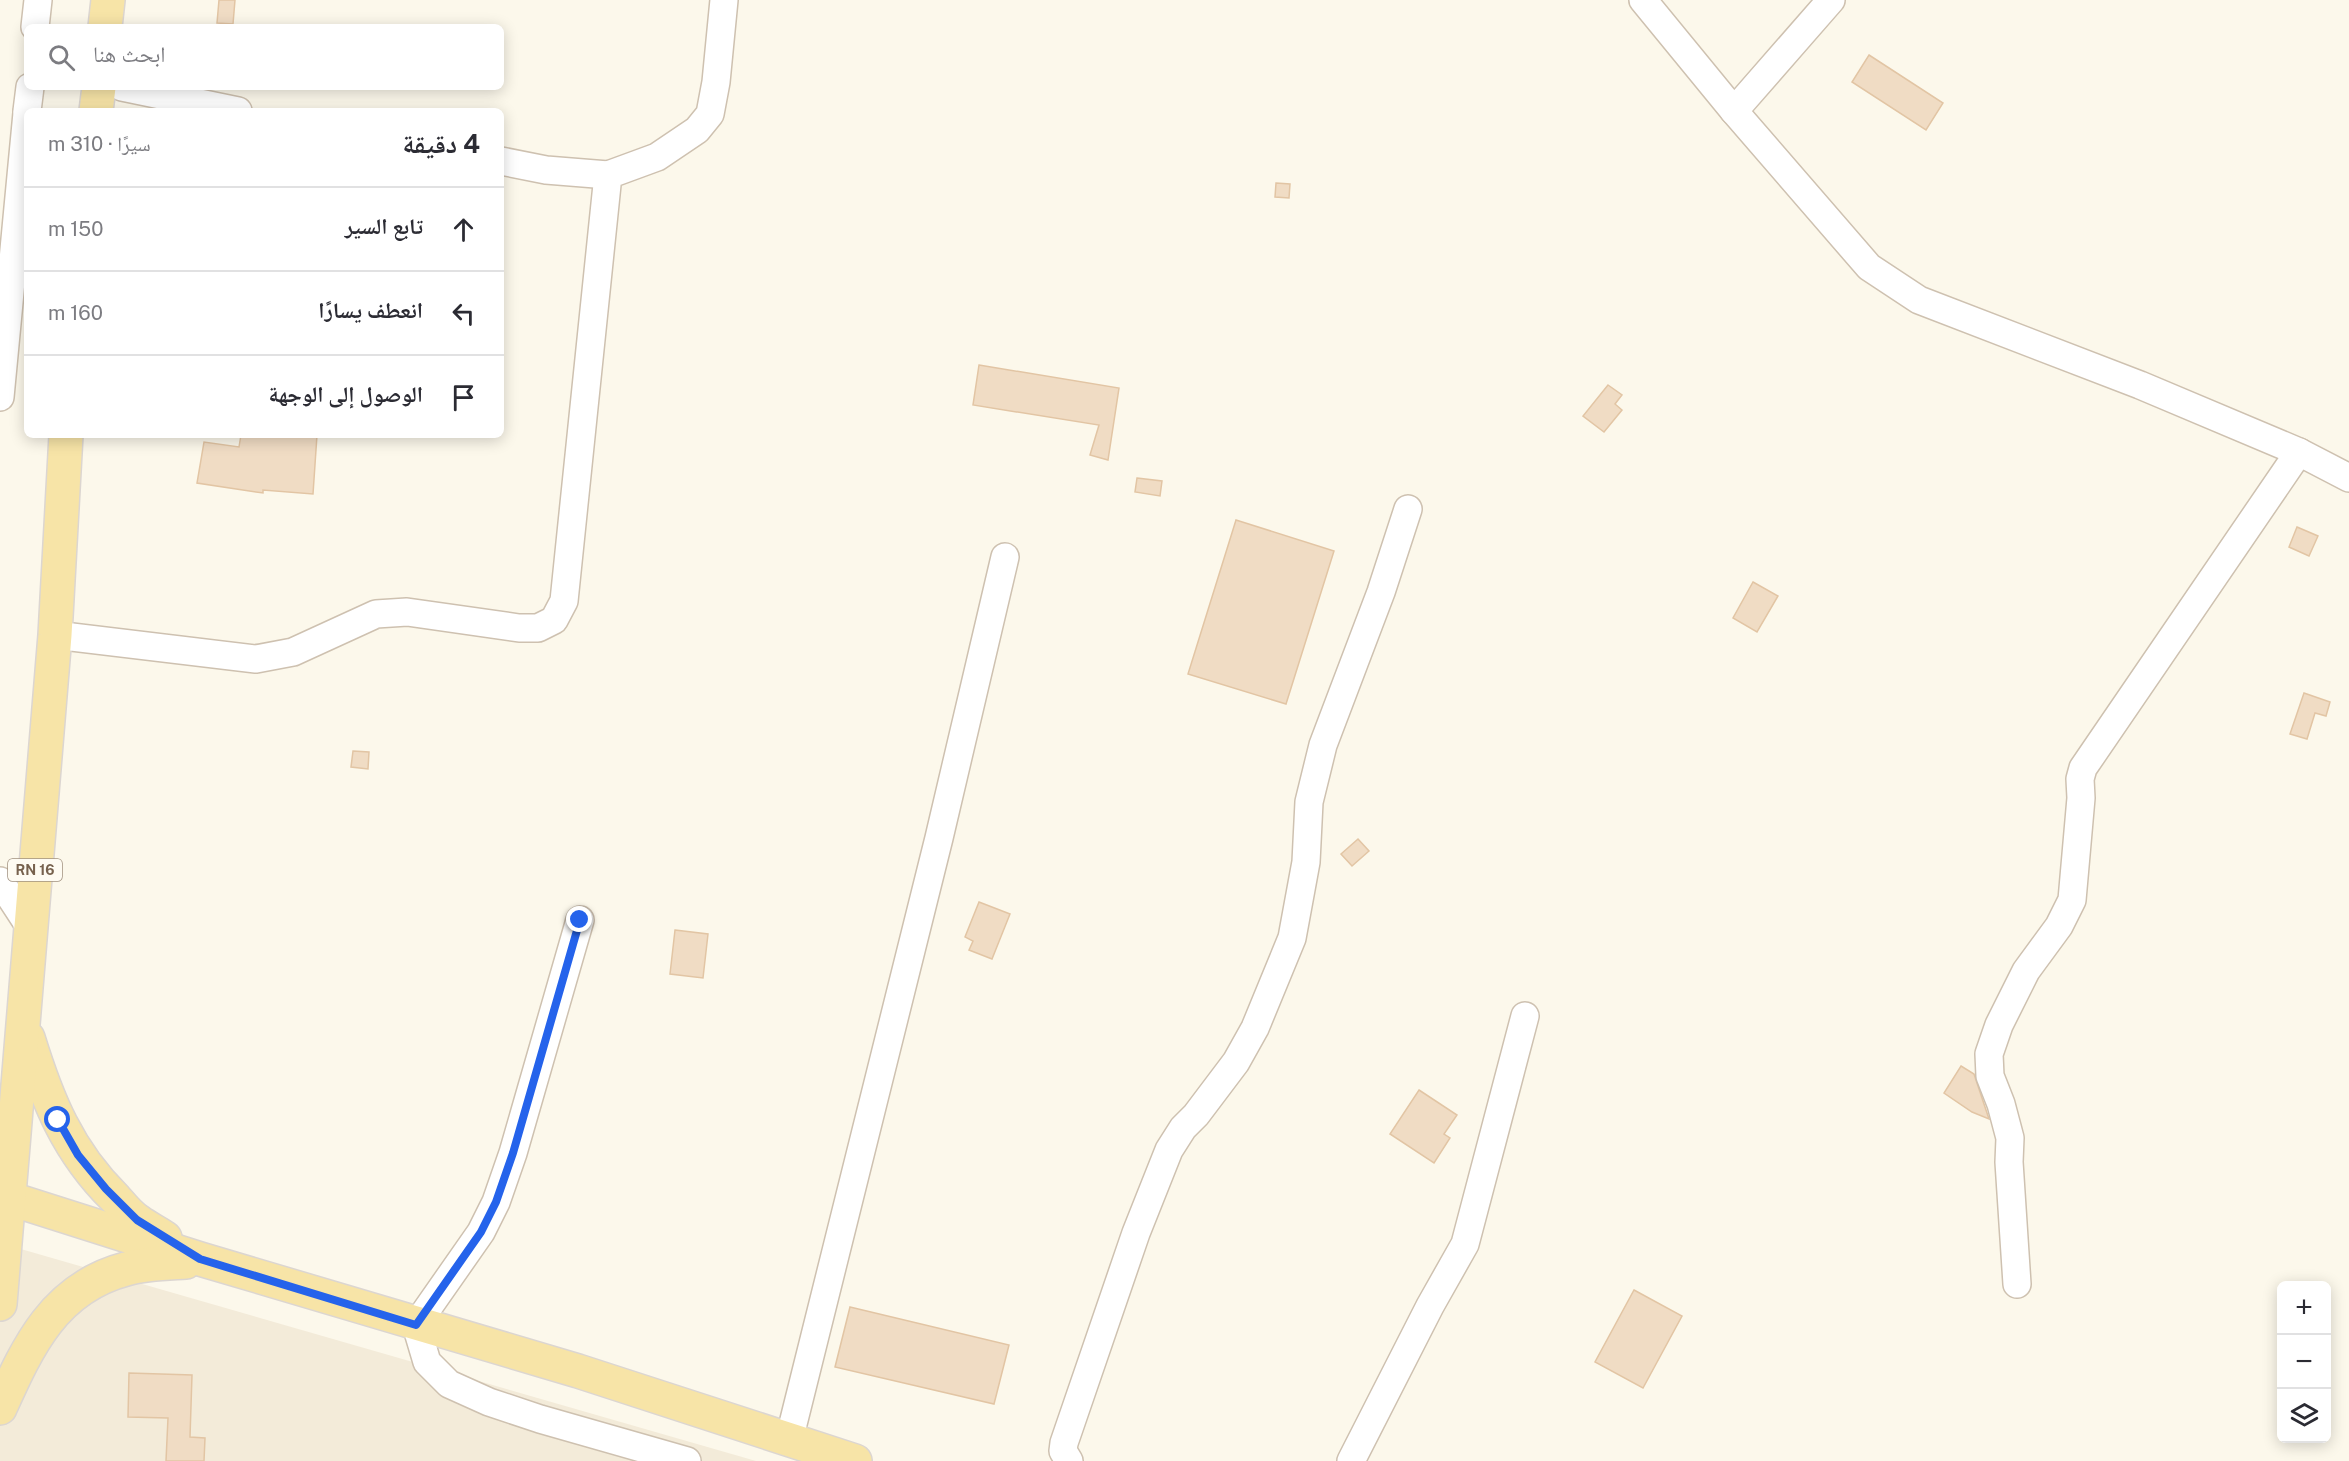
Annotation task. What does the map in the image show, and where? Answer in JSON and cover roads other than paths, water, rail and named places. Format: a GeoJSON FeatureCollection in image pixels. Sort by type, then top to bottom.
{"type":"FeatureCollection","features":[{"type":"Feature","properties":{"kind":"main road"},"geometry":{"type":"LineString","coordinates":[[105,24],[108,0]]}},
{"type":"Feature","properties":{"kind":"main road"},"geometry":{"type":"LineString","coordinates":[[96,108],[99,90]]}},
{"type":"Feature","properties":{"kind":"main road","name":"RN 16"},"geometry":{"type":"LineString","coordinates":[[0,1304],[55,635],[66,438]]}},
{"type":"Feature","properties":{"kind":"main road"},"geometry":{"type":"LineString","coordinates":[[24,1023],[44,1089],[78,1155],[106,1189],[137,1220],[201,1260]]}},
{"type":"Feature","properties":{"kind":"main road"},"geometry":{"type":"LineString","coordinates":[[8,1198],[201,1260],[578,1371],[855,1461]]}},
{"type":"Feature","properties":{"kind":"main road"},"geometry":{"type":"LineString","coordinates":[[0,1408],[23,1357],[44,1324],[68,1298],[97,1280],[125,1269],[150,1264],[201,1260]]}},
{"type":"Feature","properties":{"kind":"street"},"geometry":{"type":"LineString","coordinates":[[35,24],[38,0]]}},
{"type":"Feature","properties":{"kind":"street"},"geometry":{"type":"LineString","coordinates":[[504,162],[546,170],[608,175],[657,157],[697,130],[710,114],[716,82],[724,0]]}},
{"type":"Feature","properties":{"kind":"street"},"geometry":{"type":"LineString","coordinates":[[1642,0],[1734,111],[1869,267],[1919,300],[2140,385],[2299,452],[2349,478]]}},
{"type":"Feature","properties":{"kind":"street"},"geometry":{"type":"LineString","coordinates":[[1734,111],[1831,0]]}},
{"type":"Feature","properties":{"kind":"street"},"geometry":{"type":"LineString","coordinates":[[27,108],[30,90]]}},
{"type":"Feature","properties":{"kind":"street"},"geometry":{"type":"LineString","coordinates":[[136,90],[224,108]]}},
{"type":"Feature","properties":{"kind":"street"},"geometry":{"type":"LineString","coordinates":[[0,397],[24,144]]}},
{"type":"Feature","properties":{"kind":"street"},"geometry":{"type":"LineString","coordinates":[[55,635],[256,659],[293,652],[376,614],[407,612],[519,628],[538,628],[554,620],[564,601],[608,175]]}},
{"type":"Feature","properties":{"kind":"street"},"geometry":{"type":"LineString","coordinates":[[2017,1284],[2009,1162],[2010,1138],[2001,1104],[1990,1076],[1989,1054],[1999,1025],[2026,971],[2059,926],[2072,900],[2081,798],[2080,779],[2083,768],[2299,452]]}},
{"type":"Feature","properties":{"kind":"street"},"geometry":{"type":"LineString","coordinates":[[1069,1461],[1063,1451],[1064,1443],[1168,1150],[1236,1062],[1255,1028],[1292,938],[1306,862],[1309,802],[1315,771],[1381,592],[1408,509]]}},
{"type":"Feature","properties":{"kind":"street"},"geometry":{"type":"LineString","coordinates":[[789,1440],[936,850],[1005,557]]}},
{"type":"Feature","properties":{"kind":"street"},"geometry":{"type":"LineString","coordinates":[[0,880],[30,927]]}},
{"type":"Feature","properties":{"kind":"street"},"geometry":{"type":"LineString","coordinates":[[580,920],[513,1153],[496,1202],[481,1232],[416,1325],[427,1362],[449,1384],[489,1402],[540,1419],[687,1461]]}},
{"type":"Feature","properties":{"kind":"street"},"geometry":{"type":"LineString","coordinates":[[1351,1461],[1430,1306],[1465,1244],[1525,1016]]}}]}
